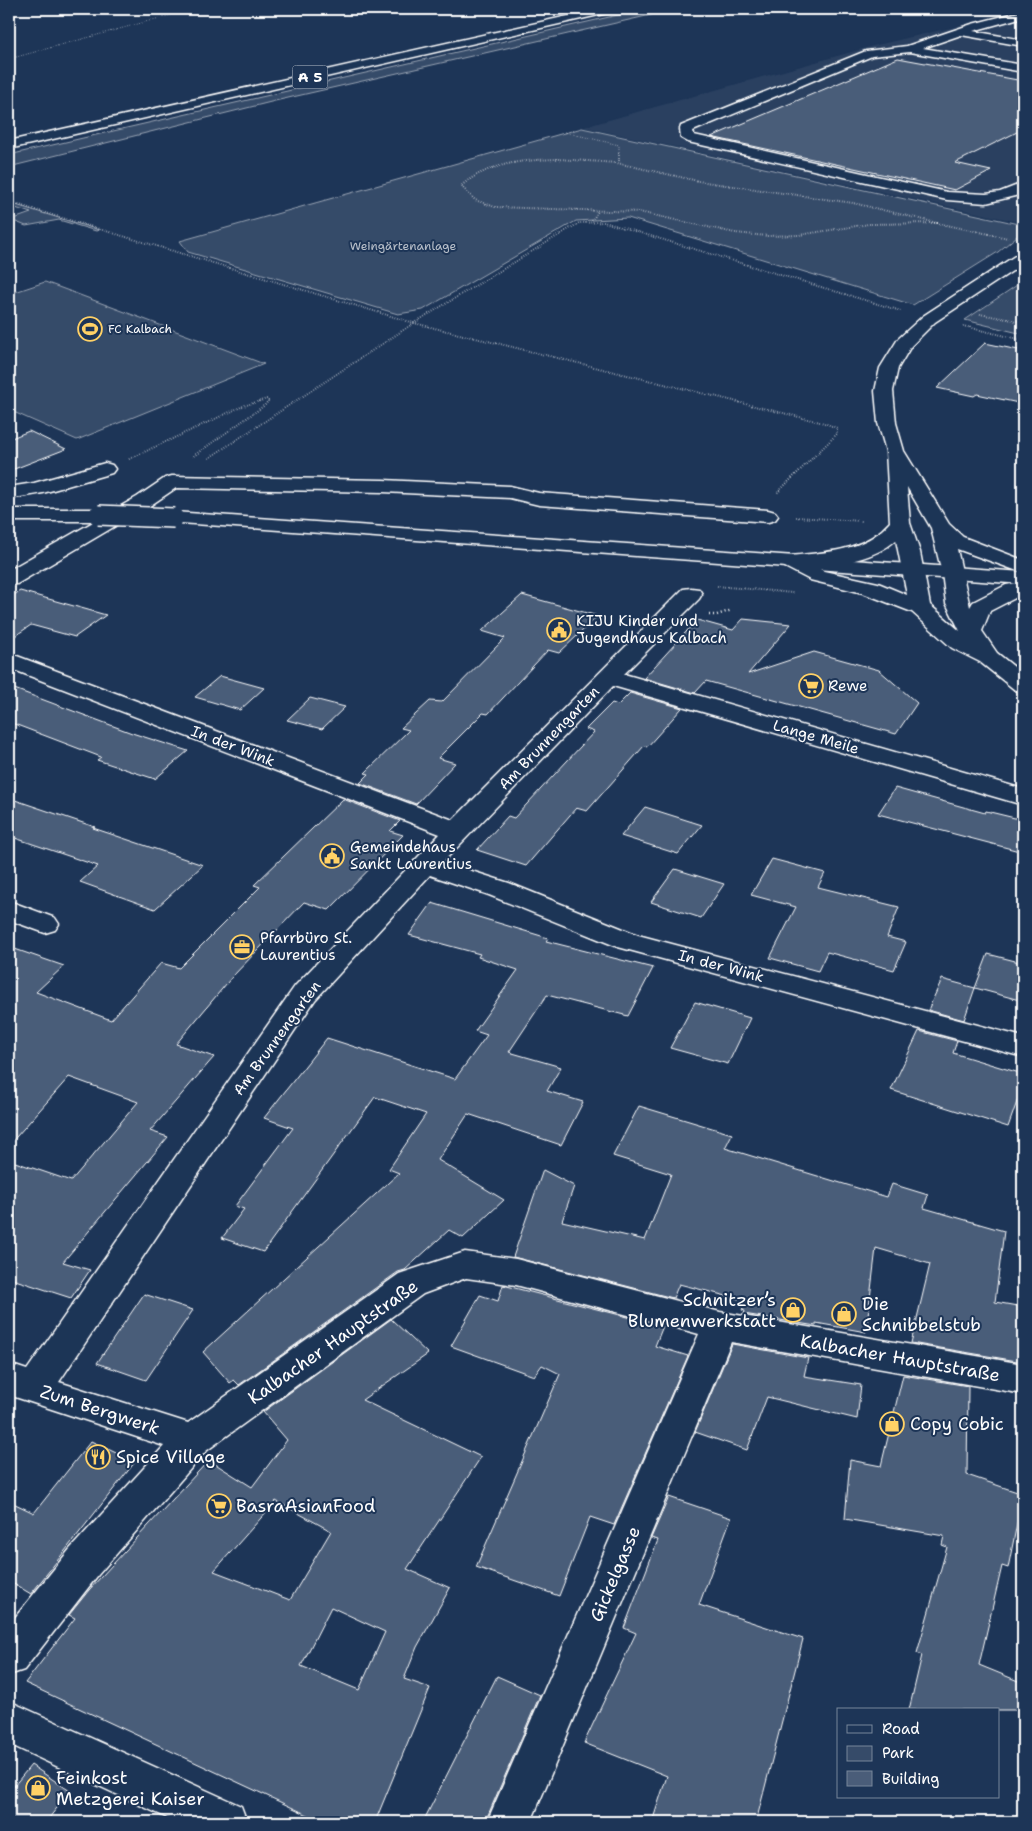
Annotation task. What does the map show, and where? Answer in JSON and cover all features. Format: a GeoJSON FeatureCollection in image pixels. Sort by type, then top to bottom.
{"type":"FeatureCollection","features":[{"type":"Feature","properties":{"kind":"main road","name":"A 5"},"geometry":{"type":"LineString","coordinates":[[9,133],[565,9]]}},
{"type":"Feature","properties":{"kind":"main road","name":"A 5"},"geometry":{"type":"LineString","coordinates":[[9,146],[612,9]]}},
{"type":"Feature","properties":{"kind":"main road"},"geometry":{"type":"LineString","coordinates":[[1023,14],[909,48],[870,53],[686,129],[688,138],[947,196],[989,198],[1008,196],[1023,187]]}},
{"type":"Feature","properties":{"kind":"main road"},"geometry":{"type":"LineString","coordinates":[[960,32],[1023,43]]}},
{"type":"Feature","properties":{"kind":"main road"},"geometry":{"type":"LineString","coordinates":[[939,54],[976,35]]}},
{"type":"Feature","properties":{"kind":"main road"},"geometry":{"type":"LineString","coordinates":[[909,48],[1023,69]]}},
{"type":"Feature","properties":{"kind":"main road"},"geometry":{"type":"LineString","coordinates":[[920,607],[909,546],[900,523],[895,451],[887,423],[884,391],[889,368],[904,343],[929,319],[1023,257]]}},
{"type":"Feature","properties":{"kind":"main road"},"geometry":{"type":"LineString","coordinates":[[895,451],[941,528],[953,573],[957,603],[971,631],[988,657]]}},
{"type":"Feature","properties":{"kind":"main road"},"geometry":{"type":"LineString","coordinates":[[9,493],[36,489],[105,469]]}},
{"type":"Feature","properties":{"kind":"main road"},"geometry":{"type":"LineString","coordinates":[[9,579],[172,482],[383,486],[510,492],[539,499],[768,516]]}},
{"type":"Feature","properties":{"kind":"main road"},"geometry":{"type":"LineString","coordinates":[[9,515],[98,515],[174,518],[1023,578]]}},
{"type":"Feature","properties":{"kind":"main road"},"geometry":{"type":"LineString","coordinates":[[790,562],[832,557],[863,550],[884,540],[900,523]]}},
{"type":"Feature","properties":{"kind":"main road"},"geometry":{"type":"LineString","coordinates":[[941,528],[956,541],[1023,567]]}},
{"type":"Feature","properties":{"kind":"main road"},"geometry":{"type":"LineString","coordinates":[[790,562],[817,576],[870,588],[920,607],[960,642],[988,657],[1023,685]]}},
{"type":"Feature","properties":{"kind":"main road"},"geometry":{"type":"LineString","coordinates":[[971,631],[981,607],[1014,590],[1023,588]]}},
{"type":"Feature","properties":{"kind":"main road","name":"Am Brunnengarten"},"geometry":{"type":"LineString","coordinates":[[21,1384],[305,994],[457,832],[692,594]]}},
{"type":"Feature","properties":{"kind":"main road","name":"In der Wink"},"geometry":{"type":"LineString","coordinates":[[9,660],[457,832]]}},
{"type":"Feature","properties":{"kind":"main road","name":"Lange Meile"},"geometry":{"type":"LineString","coordinates":[[608,677],[1023,796]]}},
{"type":"Feature","properties":{"kind":"main road","name":"In der Wink"},"geometry":{"type":"LineString","coordinates":[[426,865],[499,889],[628,941],[1023,1047]]}},
{"type":"Feature","properties":{"kind":"main road"},"geometry":{"type":"LineString","coordinates":[[9,910],[45,924]]}},
{"type":"Feature","properties":{"kind":"main road","name":"Kalbacher Hauptstraße"},"geometry":{"type":"LineString","coordinates":[[9,1656],[84,1562],[192,1440],[411,1284],[465,1265],[516,1272],[720,1326],[1023,1379]]}},
{"type":"Feature","properties":{"kind":"main road","name":"Gickelgasse"},"geometry":{"type":"LineString","coordinates":[[509,1822],[720,1326]]}},
{"type":"Feature","properties":{"kind":"main road","name":"Zum Bergwerk"},"geometry":{"type":"LineString","coordinates":[[21,1384],[192,1440]]}},
{"type":"Feature","properties":{"kind":"main road"},"geometry":{"type":"LineString","coordinates":[[9,1722],[224,1822]]}},
{"type":"Feature","properties":{"kind":"path"},"geometry":{"type":"LineString","coordinates":[[9,59],[193,9]]}},
{"type":"Feature","properties":{"kind":"path"},"geometry":{"type":"LineString","coordinates":[[564,132],[620,145],[619,163]]}},
{"type":"Feature","properties":{"kind":"path"},"geometry":{"type":"LineString","coordinates":[[937,224],[848,226],[822,232],[782,236],[742,235],[657,215],[634,212],[503,208],[470,198],[460,186],[467,178],[480,171],[525,161],[569,159],[619,163],[696,181],[852,203],[908,214],[937,224],[1010,239]]}},
{"type":"Feature","properties":{"kind":"path"},"geometry":{"type":"LineString","coordinates":[[9,202],[414,323],[824,422],[837,428],[837,434],[772,498],[768,516],[868,521]]}},
{"type":"Feature","properties":{"kind":"path"},"geometry":{"type":"LineString","coordinates":[[592,221],[598,211]]}},
{"type":"Feature","properties":{"kind":"path"},"geometry":{"type":"LineString","coordinates":[[172,482],[414,323],[578,223],[592,221],[613,225],[929,319],[1023,340]]}},
{"type":"Feature","properties":{"kind":"path"},"geometry":{"type":"LineString","coordinates":[[976,314],[1023,322]]}},
{"type":"Feature","properties":{"kind":"path"},"geometry":{"type":"LineString","coordinates":[[105,469],[173,440],[251,403],[267,399],[268,402],[265,405],[212,441],[176,470],[172,482]]}},
{"type":"Feature","properties":{"kind":"path"},"geometry":{"type":"LineString","coordinates":[[692,594],[698,585],[795,593]]}},
{"type":"Feature","properties":{"kind":"shaded area"},"geometry":{"type":"Polygon","coordinates":[[[1023,11],[1023,223],[584,127],[873,46],[1023,11]]]}},
{"type":"Feature","properties":{"kind":"green space"},"geometry":{"type":"Polygon","coordinates":[[[644,9],[677,9],[275,101],[9,167],[9,155],[644,9]]]}},
{"type":"Feature","properties":{"kind":"green space","name":"Weingärtenanlage"},"geometry":{"type":"Polygon","coordinates":[[[582,128],[1023,225],[1023,231],[998,252],[913,305],[628,218],[576,221],[423,310],[398,314],[188,252],[180,241],[582,128]]]}},
{"type":"Feature","properties":{"kind":"green space"},"geometry":{"type":"Polygon","coordinates":[[[9,203],[99,230],[96,231],[59,220],[26,226],[11,220],[31,213],[9,206],[9,203]]]}},
{"type":"Feature","properties":{"kind":"green space"},"geometry":{"type":"Polygon","coordinates":[[[1023,281],[1023,334],[965,320],[1023,281]]]}},
{"type":"Feature","properties":{"kind":"green space","name":"FC Kalbach"},"geometry":{"type":"Polygon","coordinates":[[[45,282],[264,364],[77,440],[9,410],[9,294],[45,282]]]}},
{"type":"Feature","properties":{"kind":"building"},"geometry":{"type":"Polygon","coordinates":[[[898,58],[1023,81],[1023,129],[955,163],[991,171],[955,190],[711,137],[898,58]]]}},
{"type":"Feature","properties":{"kind":"building"},"geometry":{"type":"Polygon","coordinates":[[[985,343],[1023,351],[1023,404],[937,388],[985,343]]]}},
{"type":"Feature","properties":{"kind":"building"},"geometry":{"type":"Polygon","coordinates":[[[29,431],[66,449],[9,471],[9,439],[29,431]]]}},
{"type":"Feature","properties":{"kind":"building"},"geometry":{"type":"Polygon","coordinates":[[[20,591],[106,615],[75,637],[31,625],[9,640],[9,598],[20,591]]]}},
{"type":"Feature","properties":{"kind":"building"},"geometry":{"type":"Polygon","coordinates":[[[522,595],[598,616],[559,653],[548,650],[488,714],[483,713],[438,758],[455,763],[416,804],[360,783],[369,774],[365,773],[409,730],[401,728],[430,701],[442,702],[505,638],[482,631],[522,595]]]}},
{"type":"Feature","properties":{"kind":"building","name":"Rewe"},"geometry":{"type":"Polygon","coordinates":[[[743,619],[791,624],[748,674],[814,652],[879,670],[917,703],[896,734],[706,681],[695,693],[644,678],[697,620],[733,630],[743,619]]]}},
{"type":"Feature","properties":{"kind":"building"},"geometry":{"type":"Polygon","coordinates":[[[220,676],[264,688],[240,710],[195,697],[220,676]]]}},
{"type":"Feature","properties":{"kind":"building"},"geometry":{"type":"Polygon","coordinates":[[[9,687],[132,733],[188,751],[155,779],[97,760],[101,757],[9,722],[9,687]]]}},
{"type":"Feature","properties":{"kind":"building"},"geometry":{"type":"Polygon","coordinates":[[[630,693],[682,708],[647,747],[644,746],[587,811],[576,808],[526,866],[477,850],[508,816],[514,818],[594,732],[586,729],[612,703],[618,705],[630,693]]]}},
{"type":"Feature","properties":{"kind":"building"},"geometry":{"type":"Polygon","coordinates":[[[310,698],[345,707],[322,729],[287,720],[310,698]]]}},
{"type":"Feature","properties":{"kind":"building"},"geometry":{"type":"Polygon","coordinates":[[[895,788],[985,813],[986,811],[1023,820],[1023,852],[878,814],[895,788]]]}},
{"type":"Feature","properties":{"kind":"building"},"geometry":{"type":"Polygon","coordinates":[[[9,798],[203,865],[155,909],[80,882],[98,866],[9,836],[9,798]]]}},
{"type":"Feature","properties":{"kind":"building"},"geometry":{"type":"Polygon","coordinates":[[[343,799],[400,821],[390,831],[403,835],[329,910],[304,902],[232,977],[176,1044],[214,1057],[150,1131],[168,1137],[63,1262],[90,1270],[71,1298],[9,1278],[9,1160],[71,1181],[138,1102],[69,1077],[9,1145],[9,947],[64,966],[36,992],[111,1020],[161,963],[179,968],[260,887],[254,885],[343,799]]]}},
{"type":"Feature","properties":{"kind":"building"},"geometry":{"type":"Polygon","coordinates":[[[645,807],[702,825],[678,854],[621,836],[645,807]]]}},
{"type":"Feature","properties":{"kind":"building"},"geometry":{"type":"Polygon","coordinates":[[[772,859],[825,873],[818,887],[899,907],[887,937],[906,942],[894,970],[827,952],[818,971],[770,958],[796,907],[751,895],[772,859]]]}},
{"type":"Feature","properties":{"kind":"building"},"geometry":{"type":"Polygon","coordinates":[[[675,869],[724,884],[701,918],[651,902],[675,869]]]}},
{"type":"Feature","properties":{"kind":"building"},"geometry":{"type":"Polygon","coordinates":[[[432,903],[548,938],[546,941],[653,968],[628,1016],[547,995],[509,1052],[561,1067],[547,1091],[583,1102],[561,1145],[468,1114],[438,1160],[504,1200],[463,1238],[449,1230],[405,1270],[398,1272],[239,1385],[234,1380],[230,1383],[203,1352],[399,1173],[389,1169],[426,1114],[375,1097],[263,1252],[222,1238],[244,1209],[235,1206],[293,1128],[264,1118],[327,1038],[455,1079],[487,1035],[475,1031],[518,970],[478,957],[480,954],[409,935],[432,903]]]}},
{"type":"Feature","properties":{"kind":"building"},"geometry":{"type":"Polygon","coordinates":[[[988,954],[1023,963],[1023,1001],[975,988],[988,954]]]}},
{"type":"Feature","properties":{"kind":"building"},"geometry":{"type":"Polygon","coordinates":[[[942,979],[975,988],[964,1020],[928,1010],[942,979]]]}},
{"type":"Feature","properties":{"kind":"building"},"geometry":{"type":"Polygon","coordinates":[[[695,1002],[750,1018],[728,1064],[670,1048],[695,1002]]]}},
{"type":"Feature","properties":{"kind":"building"},"geometry":{"type":"Polygon","coordinates":[[[919,1031],[957,1041],[953,1053],[1023,1074],[1023,1085],[1008,1127],[891,1090],[919,1031]]]}},
{"type":"Feature","properties":{"kind":"building"},"geometry":{"type":"Polygon","coordinates":[[[639,1106],[732,1134],[725,1148],[887,1197],[892,1184],[928,1195],[924,1208],[1004,1231],[995,1302],[1023,1307],[1023,1362],[911,1343],[930,1264],[876,1248],[866,1332],[816,1323],[816,1326],[744,1314],[745,1311],[742,1310],[746,1301],[679,1284],[673,1298],[513,1257],[543,1170],[574,1186],[562,1221],[645,1240],[671,1174],[613,1156],[639,1106]]]}},
{"type":"Feature","properties":{"kind":"building"},"geometry":{"type":"Polygon","coordinates":[[[503,1285],[663,1326],[655,1346],[688,1356],[614,1525],[590,1517],[559,1596],[476,1567],[560,1374],[542,1365],[534,1376],[451,1346],[480,1295],[498,1301],[503,1285]]]}},
{"type":"Feature","properties":{"kind":"building"},"geometry":{"type":"Polygon","coordinates":[[[144,1294],[193,1310],[146,1380],[97,1363],[144,1294]]]}},
{"type":"Feature","properties":{"kind":"building"},"geometry":{"type":"Polygon","coordinates":[[[391,1319],[428,1354],[362,1400],[481,1457],[407,1569],[450,1588],[417,1647],[404,1679],[430,1688],[375,1822],[323,1822],[25,1683],[75,1618],[69,1615],[89,1590],[209,1460],[252,1487],[287,1440],[263,1412],[391,1319]],[[276,1501],[214,1571],[290,1600],[331,1531],[276,1501]],[[331,1607],[301,1666],[359,1690],[385,1632],[331,1607]]]}},
{"type":"Feature","properties":{"kind":"building"},"geometry":{"type":"Polygon","coordinates":[[[732,1344],[808,1358],[804,1376],[861,1385],[857,1419],[767,1397],[747,1450],[695,1432],[732,1344]]]}},
{"type":"Feature","properties":{"kind":"building"},"geometry":{"type":"Polygon","coordinates":[[[903,1375],[968,1386],[967,1475],[1023,1494],[1008,1568],[1002,1566],[979,1665],[1023,1683],[1023,1710],[1000,1710],[1000,1708],[909,1708],[922,1655],[917,1653],[947,1547],[942,1545],[944,1536],[845,1519],[850,1460],[881,1466],[903,1375]]]}},
{"type":"Feature","properties":{"kind":"building"},"geometry":{"type":"Polygon","coordinates":[[[91,1441],[135,1462],[31,1594],[9,1581],[9,1501],[34,1513],[91,1441]]]}},
{"type":"Feature","properties":{"kind":"building"},"geometry":{"type":"Polygon","coordinates":[[[669,1497],[731,1518],[699,1605],[803,1639],[756,1822],[652,1822],[667,1776],[584,1743],[636,1633],[624,1628],[658,1540],[651,1538],[669,1497]]]}},
{"type":"Feature","properties":{"kind":"building"},"geometry":{"type":"Polygon","coordinates":[[[497,1676],[540,1695],[485,1822],[423,1822],[497,1676]]]}},
{"type":"Feature","properties":{"kind":"building"},"geometry":{"type":"Polygon","coordinates":[[[31,1765],[70,1791],[46,1822],[9,1822],[9,1792],[31,1765]]]}},
{"type":"Feature","properties":{"kind":"place","name":"FC Kalbach"},"geometry":{"type":"Point","coordinates":[90,329]}},
{"type":"Feature","properties":{"kind":"place","name":"KIJU Kinder und Jugendhaus Kalbach"},"geometry":{"type":"Point","coordinates":[559,630]}},
{"type":"Feature","properties":{"kind":"place","name":"Rewe"},"geometry":{"type":"Point","coordinates":[811,686]}},
{"type":"Feature","properties":{"kind":"place","name":"Gemeindehaus Sankt Laurentius"},"geometry":{"type":"Point","coordinates":[332,856]}},
{"type":"Feature","properties":{"kind":"place","name":"Pfarrbüro St. Laurentius"},"geometry":{"type":"Point","coordinates":[242,947]}},
{"type":"Feature","properties":{"kind":"place","name":"Schnitzer’s Blumenwerkstatt"},"geometry":{"type":"Point","coordinates":[793,1310]}},
{"type":"Feature","properties":{"kind":"place","name":"Die Schnibbelstub"},"geometry":{"type":"Point","coordinates":[844,1314]}},
{"type":"Feature","properties":{"kind":"place","name":"Copy Cobic"},"geometry":{"type":"Point","coordinates":[892,1424]}},
{"type":"Feature","properties":{"kind":"place","name":"Spice Village"},"geometry":{"type":"Point","coordinates":[98,1457]}},
{"type":"Feature","properties":{"kind":"place","name":"BasraAsianFood"},"geometry":{"type":"Point","coordinates":[219,1506]}},
{"type":"Feature","properties":{"kind":"place","name":"Feinkost Metzgerei Kaiser"},"geometry":{"type":"Point","coordinates":[38,1788]}}]}
